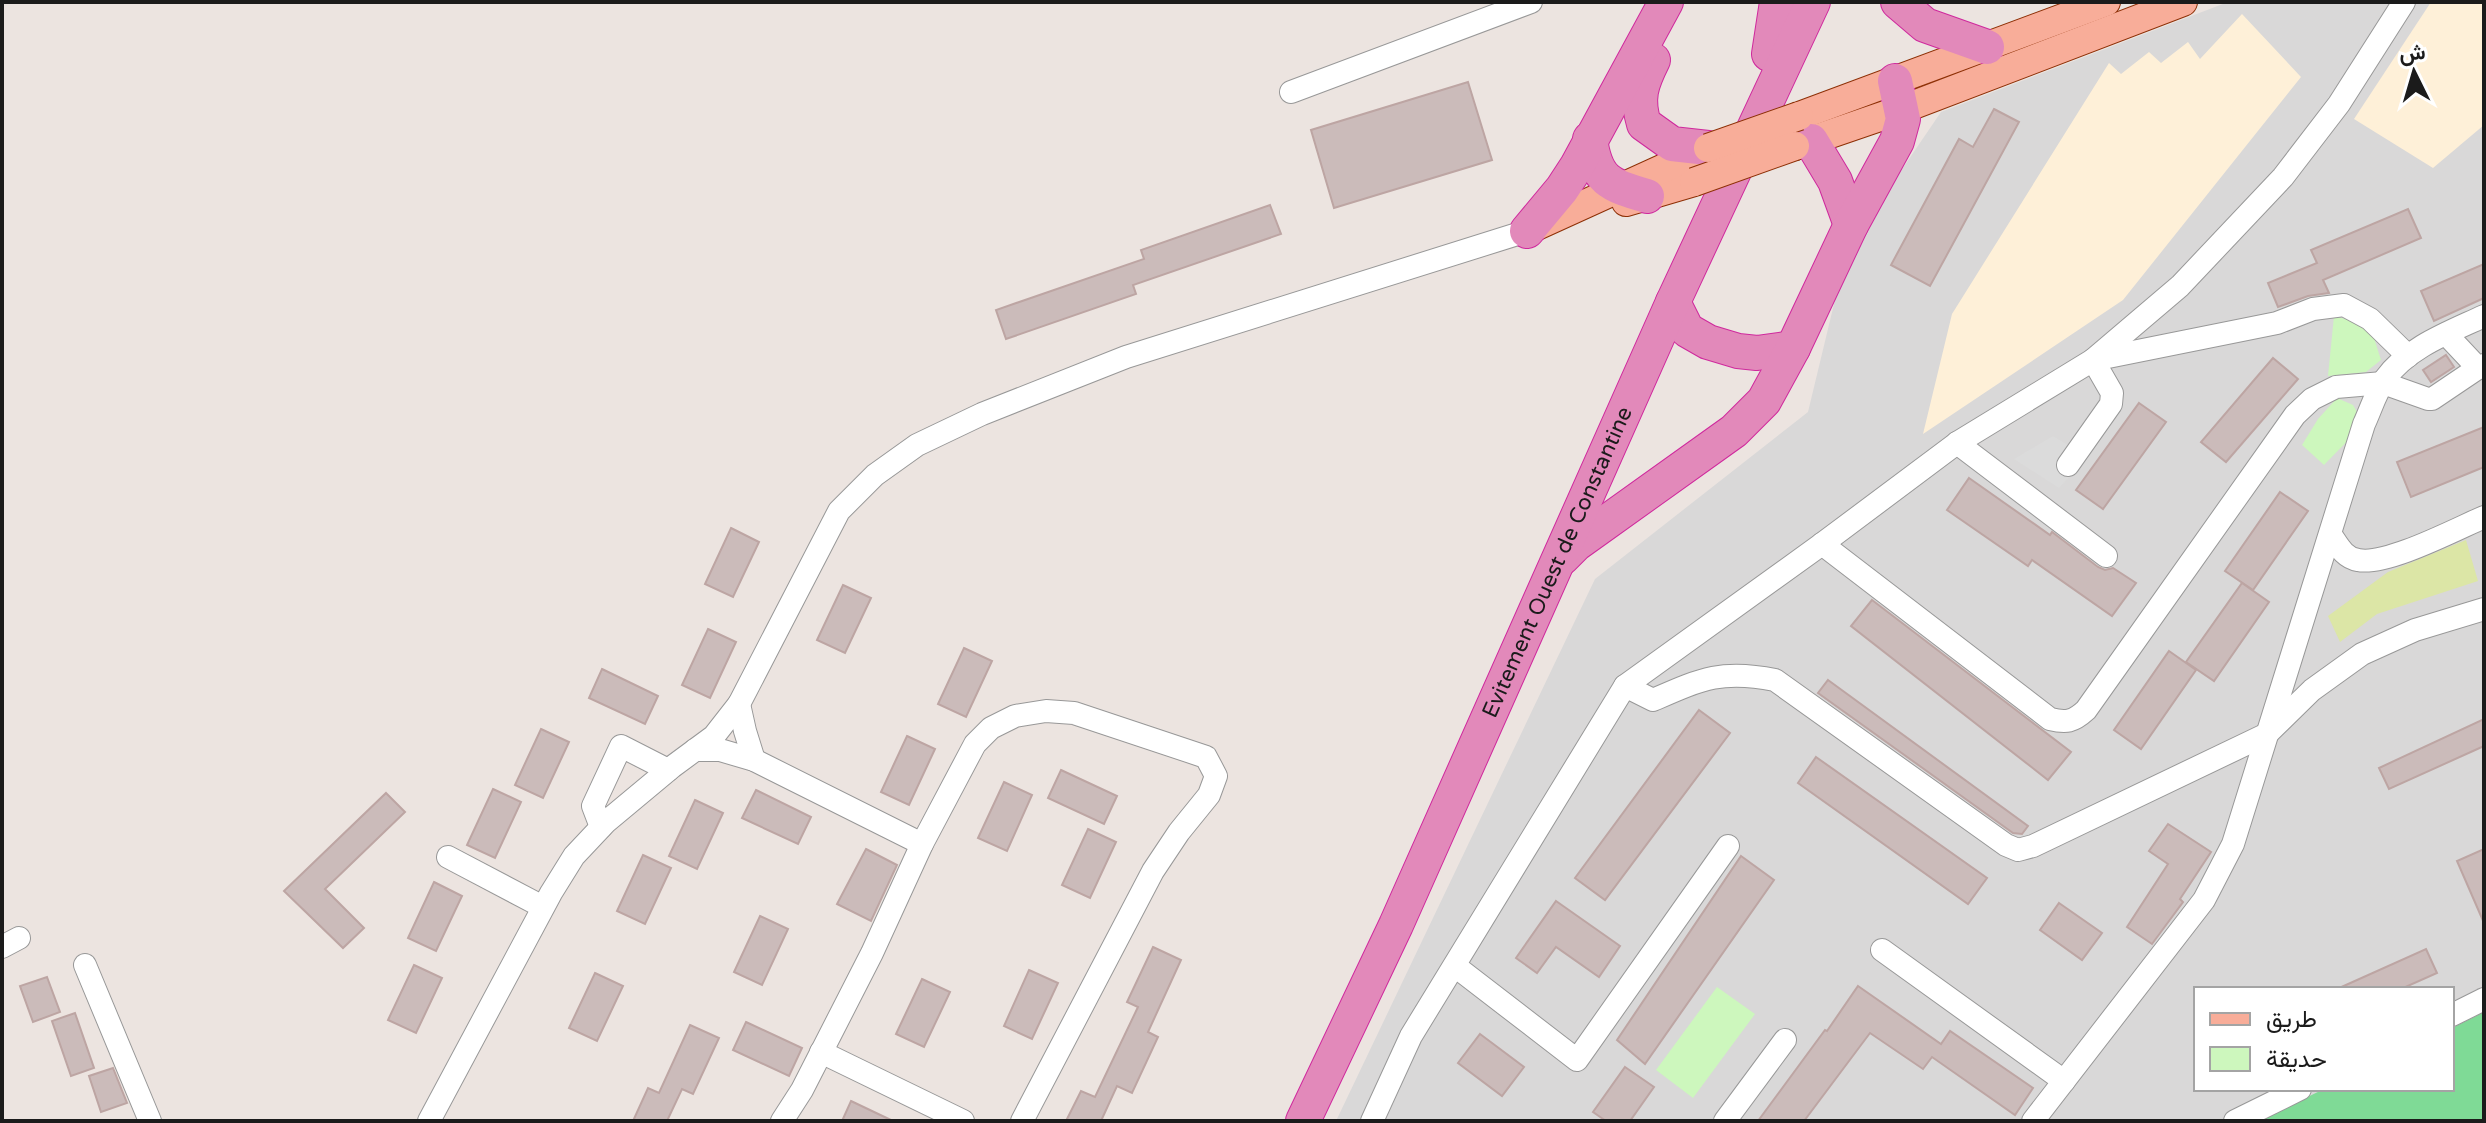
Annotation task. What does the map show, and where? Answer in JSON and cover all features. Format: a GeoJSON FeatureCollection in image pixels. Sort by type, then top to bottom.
{"type":"FeatureCollection","features":[{"type":"Feature","properties":{"kind":"highway"},"geometry":{"type":"LineString","coordinates":[[1527,231],[1562,189],[1666,2]]}},
{"type":"Feature","properties":{"kind":"highway"},"geometry":{"type":"LineString","coordinates":[[1681,2],[1645,75],[1639,99],[1640,110],[1644,124],[1672,144],[1708,148]]}},
{"type":"Feature","properties":{"kind":"highway"},"geometry":{"type":"LineString","coordinates":[[1769,54],[1777,2]]}},
{"type":"Feature","properties":{"kind":"highway","name":"Evitement Ouest de Constantine"},"geometry":{"type":"LineString","coordinates":[[1285,1121],[1317,1059],[1441,786],[1648,309],[1769,54],[1789,2]]}},
{"type":"Feature","properties":{"kind":"highway","name":"Evitement Ouest de Constantine"},"geometry":{"type":"LineString","coordinates":[[1303,1121],[1396,925],[1673,302],[1813,2]]}},
{"type":"Feature","properties":{"kind":"highway"},"geometry":{"type":"LineString","coordinates":[[1898,2],[1925,25],[1987,47]]}},
{"type":"Feature","properties":{"kind":"highway"},"geometry":{"type":"LineString","coordinates":[[1556,564],[1576,544],[1734,431],[1764,401],[1793,348],[1851,225],[1897,141],[1903,119],[1899,95]]}},
{"type":"Feature","properties":{"kind":"highway"},"geometry":{"type":"LineString","coordinates":[[1802,135],[1835,181],[1851,225]]}},
{"type":"Feature","properties":{"kind":"highway"},"geometry":{"type":"LineString","coordinates":[[1590,139],[1593,160],[1603,176],[1632,192]]}},
{"type":"Feature","properties":{"kind":"highway"},"geometry":{"type":"LineString","coordinates":[[1673,302],[1687,330],[1708,342],[1757,353],[1793,348]]}},
{"type":"Feature","properties":{"kind":"main road"},"geometry":{"type":"LineString","coordinates":[[1899,95],[1987,47],[2106,2]]}},
{"type":"Feature","properties":{"kind":"main road"},"geometry":{"type":"LineString","coordinates":[[1632,192],[1694,182],[1899,95],[2183,2]]}},
{"type":"Feature","properties":{"kind":"main road"},"geometry":{"type":"LineString","coordinates":[[1527,231],[1632,192],[1708,148],[1802,135]]}},
{"type":"Feature","properties":{"kind":"street"},"geometry":{"type":"LineString","coordinates":[[1291,92],[1531,2]]}},
{"type":"Feature","properties":{"kind":"street"},"geometry":{"type":"LineString","coordinates":[[1372,1121],[1411,1036],[1625,686],[1957,443],[2093,360],[2180,286],[2283,177],[2339,104],[2404,2]]}},
{"type":"Feature","properties":{"kind":"street"},"geometry":{"type":"LineString","coordinates":[[429,1121],[543,907],[574,856],[601,827],[714,736],[739,704],[839,511],[875,475],[917,445],[982,414],[1126,357],[1527,231]]}},
{"type":"Feature","properties":{"kind":"street"},"geometry":{"type":"LineString","coordinates":[[2093,360],[2277,323],[2313,309],[2344,305],[2370,319],[2408,356]]}},
{"type":"Feature","properties":{"kind":"street"},"geometry":{"type":"LineString","coordinates":[[2033,1121],[2204,900],[2233,844],[2364,424],[2383,383],[2408,356],[2484,316]]}},
{"type":"Feature","properties":{"kind":"street"},"geometry":{"type":"LineString","coordinates":[[1822,544],[2050,719],[2063,722],[2075,720],[2086,710],[2295,415],[2312,399],[2336,387],[2383,383],[2432,399],[2481,366],[2446,334]]}},
{"type":"Feature","properties":{"kind":"street"},"geometry":{"type":"LineString","coordinates":[[2068,465],[2111,404],[2112,393],[2093,360]]}},
{"type":"Feature","properties":{"kind":"street"},"geometry":{"type":"LineString","coordinates":[[1957,443],[2106,556]]}},
{"type":"Feature","properties":{"kind":"street"},"geometry":{"type":"LineString","coordinates":[[2331,535],[2341,551],[2356,560],[2380,560],[2484,517]]}},
{"type":"Feature","properties":{"kind":"street"},"geometry":{"type":"LineString","coordinates":[[1625,686],[1653,700],[1694,682],[1720,675],[1747,675],[1775,680],[2006,845],[2018,850],[2033,846],[2267,734],[2312,690],[2362,654],[2415,630],[2484,609]]}},
{"type":"Feature","properties":{"kind":"street"},"geometry":{"type":"LineString","coordinates":[[739,704],[754,760]]}},
{"type":"Feature","properties":{"kind":"street"},"geometry":{"type":"LineString","coordinates":[[782,1121],[802,1090],[872,953],[922,844],[975,744],[991,728],[1015,716],[1046,711],[1074,713],[1206,757],[1216,776],[1209,795],[1153,871],[1020,1120]]}},
{"type":"Feature","properties":{"kind":"street"},"geometry":{"type":"LineString","coordinates":[[601,827],[593,806],[621,746],[668,770]]}},
{"type":"Feature","properties":{"kind":"street"},"geometry":{"type":"LineString","coordinates":[[695,750],[720,750],[754,760],[922,844]]}},
{"type":"Feature","properties":{"kind":"street"},"geometry":{"type":"LineString","coordinates":[[1455,966],[1577,1060],[1728,846]]}},
{"type":"Feature","properties":{"kind":"street"},"geometry":{"type":"LineString","coordinates":[[448,857],[543,907]]}},
{"type":"Feature","properties":{"kind":"street"},"geometry":{"type":"LineString","coordinates":[[1882,950],[2064,1081]]}},
{"type":"Feature","properties":{"kind":"street"},"geometry":{"type":"LineString","coordinates":[[85,965],[150,1121]]}},
{"type":"Feature","properties":{"kind":"street"},"geometry":{"type":"LineString","coordinates":[[2454,1014],[2484,999]]}},
{"type":"Feature","properties":{"kind":"street"},"geometry":{"type":"LineString","coordinates":[[1725,1121],[1785,1040]]}},
{"type":"Feature","properties":{"kind":"street"},"geometry":{"type":"LineString","coordinates":[[821,1052],[963,1121]]}},
{"type":"Feature","properties":{"kind":"street"},"geometry":{"type":"LineString","coordinates":[[2235,1121],[2296,1091]]}},
{"type":"Feature","properties":{"kind":"shaded area"},"geometry":{"type":"Polygon","coordinates":[[[2228,2],[2484,2],[2484,1121],[1336,1121],[1595,579],[1808,412],[1847,250],[1941,112],[2228,2]]]}},
{"type":"Feature","properties":{"kind":"shaded area"},"geometry":{"type":"Polygon","coordinates":[[[2431,2],[2484,2],[2484,125],[2433,168],[2354,119],[2431,2]]]}},
{"type":"Feature","properties":{"kind":"shaded area"},"geometry":{"type":"Polygon","coordinates":[[[2242,14],[2301,77],[2123,300],[1923,434],[1952,314],[2109,63],[2121,74],[2149,52],[2161,63],[2188,42],[2200,59],[2242,14]]]}},
{"type":"Feature","properties":{"kind":"shaded area"},"geometry":{"type":"Polygon","coordinates":[[[2053,436],[2088,457],[2059,488],[2014,459],[2053,436]]]}},
{"type":"Feature","properties":{"kind":"green space"},"geometry":{"type":"Polygon","coordinates":[[[2334,316],[2364,324],[2374,338],[2381,360],[2366,372],[2328,376],[2334,316]]]}},
{"type":"Feature","properties":{"kind":"green space"},"geometry":{"type":"Polygon","coordinates":[[[2337,398],[2353,405],[2364,424],[2324,465],[2302,445],[2318,419],[2337,398]]]}},
{"type":"Feature","properties":{"kind":"green space"},"geometry":{"type":"Polygon","coordinates":[[[2466,540],[2478,581],[2377,614],[2340,642],[2328,616],[2388,572],[2466,540]]]}},
{"type":"Feature","properties":{"kind":"green space"},"geometry":{"type":"Polygon","coordinates":[[[1717,987],[1755,1014],[1693,1098],[1656,1070],[1717,987]]]}},
{"type":"Feature","properties":{"kind":"green space"},"geometry":{"type":"Polygon","coordinates":[[[2484,1012],[2484,1119],[2258,1121],[2320,1091],[2454,1091],[2454,1027],[2484,1012]]]}},
{"type":"Feature","properties":{"kind":"building"},"geometry":{"type":"Polygon","coordinates":[[[1468,82],[1492,160],[1334,208],[1311,130],[1468,82]]]}},
{"type":"Feature","properties":{"kind":"building"},"geometry":{"type":"Polygon","coordinates":[[[1994,109],[2019,122],[1930,286],[1891,265],[1959,139],[1973,147],[1994,109]]]}},
{"type":"Feature","properties":{"kind":"building"},"geometry":{"type":"Polygon","coordinates":[[[1270,205],[1281,234],[1133,285],[1136,294],[1006,339],[996,310],[1144,259],[1141,250],[1270,205]]]}},
{"type":"Feature","properties":{"kind":"building"},"geometry":{"type":"Polygon","coordinates":[[[2408,209],[2421,238],[2323,280],[2329,293],[2308,296],[2278,307],[2268,283],[2317,263],[2311,250],[2408,209]]]}},
{"type":"Feature","properties":{"kind":"building"},"geometry":{"type":"Polygon","coordinates":[[[2484,264],[2484,298],[2434,321],[2421,291],[2484,264]]]}},
{"type":"Feature","properties":{"kind":"building"},"geometry":{"type":"Polygon","coordinates":[[[2446,355],[2454,367],[2431,382],[2423,370],[2446,355]]]}},
{"type":"Feature","properties":{"kind":"building"},"geometry":{"type":"Polygon","coordinates":[[[2273,358],[2298,379],[2226,462],[2201,442],[2273,358]]]}},
{"type":"Feature","properties":{"kind":"building"},"geometry":{"type":"Polygon","coordinates":[[[2139,403],[2166,422],[2103,509],[2076,490],[2139,403]]]}},
{"type":"Feature","properties":{"kind":"building"},"geometry":{"type":"Polygon","coordinates":[[[2484,427],[2484,467],[2411,497],[2397,462],[2484,427]]]}},
{"type":"Feature","properties":{"kind":"building"},"geometry":{"type":"Polygon","coordinates":[[[1969,478],[2050,535],[2052,532],[2098,567],[2105,570],[2113,568],[2136,583],[2112,616],[2032,560],[2028,566],[1947,510],[1969,478]]]}},
{"type":"Feature","properties":{"kind":"building"},"geometry":{"type":"Polygon","coordinates":[[[2280,492],[2308,511],[2253,590],[2225,571],[2280,492]]]}},
{"type":"Feature","properties":{"kind":"building"},"geometry":{"type":"Polygon","coordinates":[[[731,528],[759,542],[733,597],[705,584],[731,528]]]}},
{"type":"Feature","properties":{"kind":"building"},"geometry":{"type":"Polygon","coordinates":[[[2242,583],[2269,602],[2214,681],[2186,662],[2242,583]]]}},
{"type":"Feature","properties":{"kind":"building"},"geometry":{"type":"Polygon","coordinates":[[[843,585],[871,598],[845,653],[817,640],[843,585]]]}},
{"type":"Feature","properties":{"kind":"building"},"geometry":{"type":"Polygon","coordinates":[[[1872,600],[2071,752],[2048,780],[1851,626],[1872,600]]]}},
{"type":"Feature","properties":{"kind":"building"},"geometry":{"type":"Polygon","coordinates":[[[708,629],[736,642],[710,698],[682,685],[708,629]]]}},
{"type":"Feature","properties":{"kind":"building"},"geometry":{"type":"Polygon","coordinates":[[[964,648],[992,661],[966,717],[938,704],[964,648]]]}},
{"type":"Feature","properties":{"kind":"building"},"geometry":{"type":"Polygon","coordinates":[[[2169,651],[2196,670],[2141,749],[2114,730],[2169,651]]]}},
{"type":"Feature","properties":{"kind":"building"},"geometry":{"type":"Polygon","coordinates":[[[602,669],[658,696],[645,724],[589,698],[602,669]]]}},
{"type":"Feature","properties":{"kind":"building"},"geometry":{"type":"Polygon","coordinates":[[[1828,680],[2028,826],[2022,834],[2013,833],[1818,693],[1828,680]]]}},
{"type":"Feature","properties":{"kind":"building"},"geometry":{"type":"Polygon","coordinates":[[[1699,710],[1730,733],[1605,900],[1575,878],[1699,710]]]}},
{"type":"Feature","properties":{"kind":"building"},"geometry":{"type":"Polygon","coordinates":[[[2484,719],[2484,746],[2389,789],[2379,768],[2484,719]]]}},
{"type":"Feature","properties":{"kind":"building"},"geometry":{"type":"Polygon","coordinates":[[[541,729],[569,742],[543,798],[515,785],[541,729]]]}},
{"type":"Feature","properties":{"kind":"building"},"geometry":{"type":"Polygon","coordinates":[[[907,736],[935,749],[909,805],[881,792],[907,736]]]}},
{"type":"Feature","properties":{"kind":"building"},"geometry":{"type":"Polygon","coordinates":[[[1816,757],[1987,878],[1968,904],[1798,783],[1816,757]]]}},
{"type":"Feature","properties":{"kind":"building"},"geometry":{"type":"Polygon","coordinates":[[[1061,770],[1117,796],[1104,824],[1048,798],[1061,770]]]}},
{"type":"Feature","properties":{"kind":"building"},"geometry":{"type":"Polygon","coordinates":[[[1004,782],[1032,795],[1007,851],[978,838],[1004,782]]]}},
{"type":"Feature","properties":{"kind":"building"},"geometry":{"type":"Polygon","coordinates":[[[493,789],[521,802],[495,858],[467,845],[493,789]]]}},
{"type":"Feature","properties":{"kind":"building"},"geometry":{"type":"Polygon","coordinates":[[[756,790],[811,817],[798,844],[742,818],[756,790]]]}},
{"type":"Feature","properties":{"kind":"building"},"geometry":{"type":"Polygon","coordinates":[[[386,793],[405,812],[325,889],[364,928],[343,948],[284,891],[386,793]]]}},
{"type":"Feature","properties":{"kind":"building"},"geometry":{"type":"Polygon","coordinates":[[[695,800],[723,813],[697,869],[669,856],[695,800]]]}},
{"type":"Feature","properties":{"kind":"building"},"geometry":{"type":"Polygon","coordinates":[[[2168,824],[2211,852],[2180,899],[2183,902],[2152,944],[2127,927],[2168,864],[2149,851],[2168,824]]]}},
{"type":"Feature","properties":{"kind":"building"},"geometry":{"type":"Polygon","coordinates":[[[1088,829],[1116,842],[1090,898],[1062,885],[1088,829]]]}},
{"type":"Feature","properties":{"kind":"building"},"geometry":{"type":"Polygon","coordinates":[[[866,849],[897,865],[871,921],[837,904],[866,849]]]}},
{"type":"Feature","properties":{"kind":"building"},"geometry":{"type":"Polygon","coordinates":[[[2484,849],[2484,923],[2457,861],[2484,849]]]}},
{"type":"Feature","properties":{"kind":"building"},"geometry":{"type":"Polygon","coordinates":[[[643,855],[671,868],[645,924],[617,911],[643,855]]]}},
{"type":"Feature","properties":{"kind":"building"},"geometry":{"type":"Polygon","coordinates":[[[1741,856],[1774,880],[1645,1064],[1617,1040],[1741,856]]]}},
{"type":"Feature","properties":{"kind":"building"},"geometry":{"type":"Polygon","coordinates":[[[434,882],[462,896],[436,951],[408,938],[434,882]]]}},
{"type":"Feature","properties":{"kind":"building"},"geometry":{"type":"Polygon","coordinates":[[[1556,901],[1620,946],[1599,977],[1556,947],[1537,973],[1516,958],[1556,901]]]}},
{"type":"Feature","properties":{"kind":"building"},"geometry":{"type":"Polygon","coordinates":[[[2059,903],[2102,933],[2082,960],[2040,930],[2059,903]]]}},
{"type":"Feature","properties":{"kind":"building"},"geometry":{"type":"Polygon","coordinates":[[[760,916],[788,929],[762,985],[734,972],[760,916]]]}},
{"type":"Feature","properties":{"kind":"building"},"geometry":{"type":"Polygon","coordinates":[[[1153,947],[1181,960],[1148,1032],[1158,1037],[1132,1093],[1117,1086],[1101,1121],[1066,1121],[1081,1091],[1095,1097],[1138,1007],[1127,1002],[1153,947]]]}},
{"type":"Feature","properties":{"kind":"building"},"geometry":{"type":"Polygon","coordinates":[[[2426,949],[2437,973],[2406,987],[2341,987],[2426,949]]]}},
{"type":"Feature","properties":{"kind":"building"},"geometry":{"type":"Polygon","coordinates":[[[414,965],[442,978],[416,1033],[388,1020],[414,965]]]}},
{"type":"Feature","properties":{"kind":"building"},"geometry":{"type":"Polygon","coordinates":[[[1029,970],[1058,983],[1032,1039],[1004,1026],[1029,970]]]}},
{"type":"Feature","properties":{"kind":"building"},"geometry":{"type":"Polygon","coordinates":[[[595,973],[623,986],[597,1041],[569,1028],[595,973]]]}},
{"type":"Feature","properties":{"kind":"building"},"geometry":{"type":"Polygon","coordinates":[[[47,977],[60,1012],[33,1022],[20,986],[47,977]]]}},
{"type":"Feature","properties":{"kind":"building"},"geometry":{"type":"Polygon","coordinates":[[[922,979],[950,992],[924,1047],[896,1034],[922,979]]]}},
{"type":"Feature","properties":{"kind":"building"},"geometry":{"type":"Polygon","coordinates":[[[1858,986],[1941,1044],[1950,1031],[2033,1088],[2015,1115],[1932,1057],[1923,1069],[1870,1033],[1804,1121],[1758,1121],[1858,986]]]}},
{"type":"Feature","properties":{"kind":"building"},"geometry":{"type":"Polygon","coordinates":[[[75,1013],[94,1068],[71,1076],[52,1021],[75,1013]]]}},
{"type":"Feature","properties":{"kind":"building"},"geometry":{"type":"Polygon","coordinates":[[[746,1022],[802,1048],[789,1076],[733,1050],[746,1022]]]}},
{"type":"Feature","properties":{"kind":"building"},"geometry":{"type":"Polygon","coordinates":[[[690,1025],[719,1038],[693,1094],[682,1089],[667,1121],[633,1121],[648,1088],[659,1093],[690,1025]]]}},
{"type":"Feature","properties":{"kind":"building"},"geometry":{"type":"Polygon","coordinates":[[[1480,1034],[1524,1067],[1502,1096],[1458,1063],[1480,1034]]]}},
{"type":"Feature","properties":{"kind":"building"},"geometry":{"type":"Polygon","coordinates":[[[1625,1067],[1654,1087],[1630,1121],[1606,1121],[1593,1112],[1625,1067]]]}},
{"type":"Feature","properties":{"kind":"building"},"geometry":{"type":"Polygon","coordinates":[[[113,1068],[127,1103],[101,1112],[89,1076],[113,1068]]]}},
{"type":"Feature","properties":{"kind":"building"},"geometry":{"type":"Polygon","coordinates":[[[851,1101],[893,1121],[842,1121],[851,1101]]]}}]}
